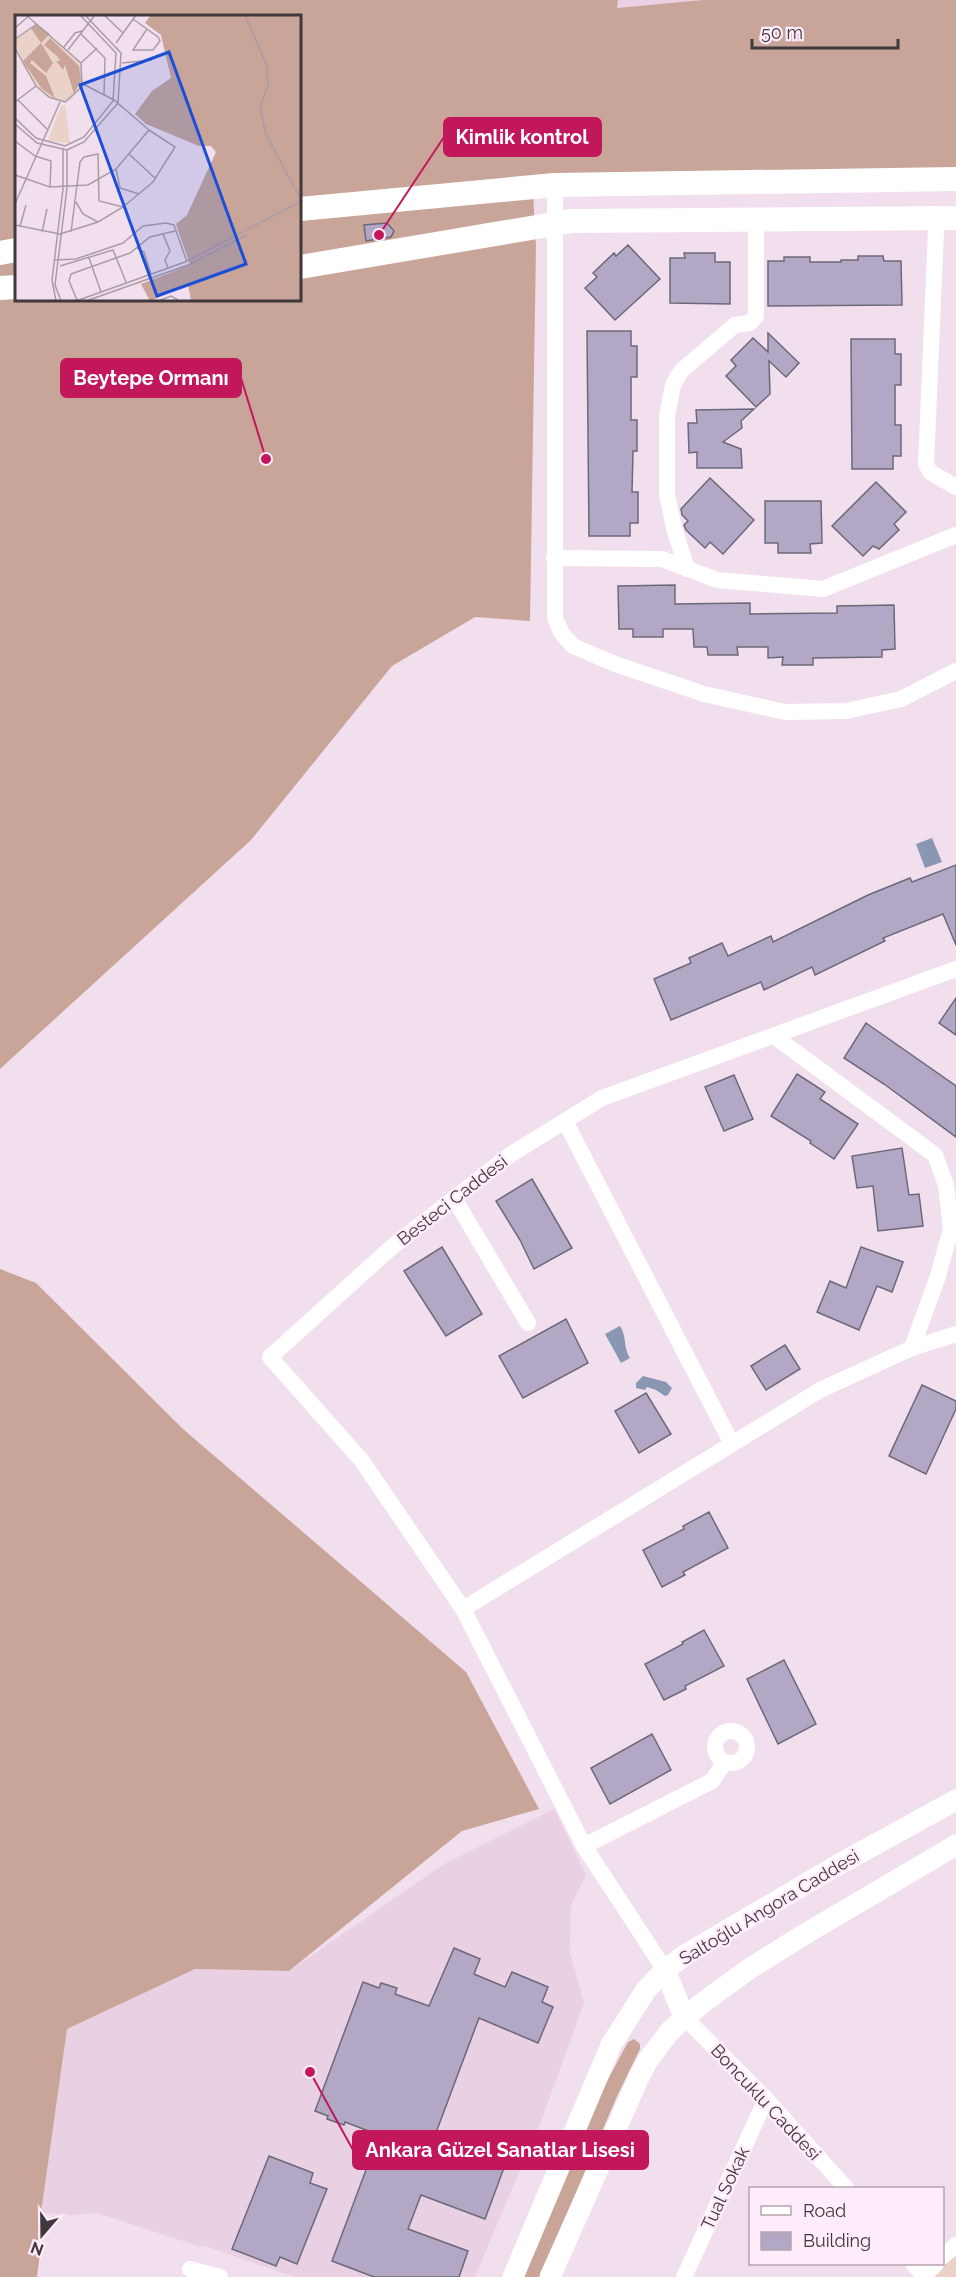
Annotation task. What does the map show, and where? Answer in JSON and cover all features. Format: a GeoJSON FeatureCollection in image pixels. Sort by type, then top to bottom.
{"type":"FeatureCollection","features":[{"type":"Feature","properties":{"kind":"main road"},"geometry":{"type":"LineString","coordinates":[[302,209],[555,185],[956,179]]}},
{"type":"Feature","properties":{"kind":"main road"},"geometry":{"type":"LineString","coordinates":[[302,267],[572,221],[946,225]]}},
{"type":"Feature","properties":{"kind":"main road"},"geometry":{"type":"LineString","coordinates":[[0,253],[15,250]]}},
{"type":"Feature","properties":{"kind":"main road"},"geometry":{"type":"LineString","coordinates":[[0,288],[15,287]]}},
{"type":"Feature","properties":{"kind":"street"},"geometry":{"type":"LineString","coordinates":[[555,185],[554,558],[555,618],[561,632],[573,646],[615,664],[704,694],[785,712],[846,711],[901,699],[956,671]]}},
{"type":"Feature","properties":{"kind":"street"},"geometry":{"type":"LineString","coordinates":[[946,225],[926,464],[930,472],[956,487]]}},
{"type":"Feature","properties":{"kind":"street"},"geometry":{"type":"LineString","coordinates":[[687,569],[674,528],[667,495],[668,416],[673,385],[681,371],[735,326],[750,323],[756,316],[756,231]]}},
{"type":"Feature","properties":{"kind":"street"},"geometry":{"type":"LineString","coordinates":[[554,558],[662,559],[717,580],[823,590],[956,535]]}},
{"type":"Feature","properties":{"kind":"street","name":"Besteci Caddesi"},"geometry":{"type":"LineString","coordinates":[[463,1609],[362,1461],[270,1357],[393,1246],[454,1198],[510,1155],[602,1098],[956,969]]}},
{"type":"Feature","properties":{"kind":"street"},"geometry":{"type":"LineString","coordinates":[[774,1036],[935,1155],[946,1185],[951,1229],[938,1276],[912,1348]]}},
{"type":"Feature","properties":{"kind":"street"},"geometry":{"type":"LineString","coordinates":[[565,1121],[732,1444]]}},
{"type":"Feature","properties":{"kind":"street"},"geometry":{"type":"LineString","coordinates":[[454,1198],[528,1323]]}},
{"type":"Feature","properties":{"kind":"street"},"geometry":{"type":"LineString","coordinates":[[684,2017],[666,1970],[584,1846],[463,1609],[820,1390],[912,1348],[956,1335]]}},
{"type":"Feature","properties":{"kind":"street"},"geometry":{"type":"LineString","coordinates":[[584,1846],[712,1781],[725,1762]]}},
{"type":"Feature","properties":{"kind":"street","name":"Saltoğlu Angora Caddesi"},"geometry":{"type":"LineString","coordinates":[[513,2277],[612,2045],[646,1990],[685,1955],[836,1866],[956,1800]]}},
{"type":"Feature","properties":{"kind":"street"},"geometry":{"type":"LineString","coordinates":[[550,2277],[639,2077],[659,2046],[684,2017],[749,1969],[956,1845]]}},
{"type":"Feature","properties":{"kind":"street","name":"Boncuklu Caddesi"},"geometry":{"type":"LineString","coordinates":[[684,2017],[766,2099],[845,2187]]}},
{"type":"Feature","properties":{"kind":"street","name":"Tual Sokak"},"geometry":{"type":"LineString","coordinates":[[684,2277],[766,2099]]}},
{"type":"Feature","properties":{"kind":"street"},"geometry":{"type":"LineString","coordinates":[[944,2255],[956,2245]]}},
{"type":"Feature","properties":{"kind":"street"},"geometry":{"type":"LineString","coordinates":[[920,2272],[934,2265]]}},
{"type":"Feature","properties":{"kind":"street"},"geometry":{"type":"LineString","coordinates":[[190,2269],[220,2277]]}},
{"type":"Feature","properties":{"kind":"shaded area"},"geometry":{"type":"Polygon","coordinates":[[[0,0],[618,0],[617,8],[703,0],[956,0],[956,170],[532,175],[536,246],[530,621],[475,617],[392,666],[251,840],[0,1069],[0,0]]]}},
{"type":"Feature","properties":{"kind":"shaded area"},"geometry":{"type":"Polygon","coordinates":[[[618,0],[703,0],[616,8],[618,0]]]}},
{"type":"Feature","properties":{"kind":"shaded area"},"geometry":{"type":"Polygon","coordinates":[[[0,1269],[36,1283],[183,1429],[466,1672],[539,1809],[462,1831],[289,1971],[195,1969],[67,2029],[41,2213],[43,2229],[37,2277],[0,2277],[0,1269]]]}},
{"type":"Feature","properties":{"kind":"shaded area"},"geometry":{"type":"Polygon","coordinates":[[[554,1809],[586,1875],[571,1906],[570,1953],[584,2003],[543,2116],[475,2277],[294,2277],[205,2246],[198,2246],[97,2213],[73,2215],[41,2213],[67,2029],[195,1969],[289,1971],[444,1864],[554,1809]]]}},
{"type":"Feature","properties":{"kind":"shaded area"},"geometry":{"type":"Polygon","coordinates":[[[634,2039],[640,2044],[640,2049],[618,2094],[540,2277],[523,2277],[605,2085],[628,2042],[634,2039]]]}},
{"type":"Feature","properties":{"kind":"shaded area"},"geometry":{"type":"Polygon","coordinates":[[[956,2245],[956,2277],[923,2277],[935,2265],[944,2265],[944,2257],[956,2245]]]}},
{"type":"Feature","properties":{"kind":"water"},"geometry":{"type":"Polygon","coordinates":[[[932,838],[942,862],[925,868],[916,844],[932,838]]]}},
{"type":"Feature","properties":{"kind":"water"},"geometry":{"type":"Polygon","coordinates":[[[620,1326],[630,1358],[621,1363],[605,1334],[620,1326]]]}},
{"type":"Feature","properties":{"kind":"water"},"geometry":{"type":"Polygon","coordinates":[[[643,1376],[666,1382],[672,1388],[668,1395],[665,1396],[647,1387],[645,1390],[636,1388],[636,1383],[643,1376]]]}},
{"type":"Feature","properties":{"kind":"building"},"geometry":{"type":"Polygon","coordinates":[[[387,223],[394,231],[391,237],[366,241],[364,225],[387,223]]]}},
{"type":"Feature","properties":{"kind":"building"},"geometry":{"type":"Polygon","coordinates":[[[628,245],[660,279],[615,320],[585,288],[597,277],[593,273],[614,253],[616,256],[628,245]]]}},
{"type":"Feature","properties":{"kind":"building"},"geometry":{"type":"Polygon","coordinates":[[[684,253],[715,253],[715,262],[730,262],[730,304],[670,303],[670,258],[685,258],[684,253]]]}},
{"type":"Feature","properties":{"kind":"building"},"geometry":{"type":"Polygon","coordinates":[[[858,256],[883,256],[884,261],[901,261],[902,305],[768,306],[768,261],[784,261],[784,257],[810,257],[810,262],[841,262],[841,260],[858,260],[858,256]]]}},
{"type":"Feature","properties":{"kind":"building"},"geometry":{"type":"Polygon","coordinates":[[[587,331],[631,331],[631,346],[637,346],[637,377],[631,377],[631,420],[637,420],[637,451],[633,451],[632,492],[638,492],[638,523],[630,523],[630,536],[589,536],[587,331]]]}},
{"type":"Feature","properties":{"kind":"building"},"geometry":{"type":"Polygon","coordinates":[[[768,333],[799,363],[786,377],[769,361],[770,394],[756,407],[726,376],[736,366],[731,360],[753,338],[768,352],[768,333]]]}},
{"type":"Feature","properties":{"kind":"building"},"geometry":{"type":"Polygon","coordinates":[[[851,339],[895,339],[895,354],[901,354],[901,385],[895,385],[895,425],[901,425],[901,456],[893,456],[893,469],[852,469],[851,339]]]}},
{"type":"Feature","properties":{"kind":"building"},"geometry":{"type":"Polygon","coordinates":[[[754,409],[741,421],[742,428],[723,442],[741,449],[742,468],[697,468],[697,452],[689,453],[688,423],[697,423],[696,410],[754,409]]]}},
{"type":"Feature","properties":{"kind":"building"},"geometry":{"type":"Polygon","coordinates":[[[710,478],[754,520],[723,554],[710,542],[705,548],[686,530],[684,525],[688,521],[682,515],[681,509],[710,478]]]}},
{"type":"Feature","properties":{"kind":"building"},"geometry":{"type":"Polygon","coordinates":[[[876,482],[906,512],[894,524],[899,530],[879,549],[873,546],[863,556],[832,526],[876,482]]]}},
{"type":"Feature","properties":{"kind":"building"},"geometry":{"type":"Polygon","coordinates":[[[765,501],[821,501],[822,543],[810,544],[811,553],[778,553],[778,543],[765,543],[765,501]]]}},
{"type":"Feature","properties":{"kind":"building"},"geometry":{"type":"Polygon","coordinates":[[[675,585],[675,604],[750,603],[750,614],[837,613],[837,606],[894,605],[895,649],[882,650],[882,657],[813,658],[813,665],[782,665],[783,657],[768,658],[768,647],[737,647],[738,655],[708,655],[707,647],[694,647],[693,629],[663,629],[663,637],[633,637],[633,629],[619,629],[618,586],[675,585]]]}},
{"type":"Feature","properties":{"kind":"building"},"geometry":{"type":"Polygon","coordinates":[[[956,865],[956,945],[943,914],[883,938],[885,941],[815,975],[812,967],[764,990],[761,982],[671,1020],[654,979],[691,963],[689,958],[722,943],[728,956],[771,936],[773,942],[868,895],[910,878],[912,882],[956,865]]]}},
{"type":"Feature","properties":{"kind":"building"},"geometry":{"type":"Polygon","coordinates":[[[956,998],[956,1035],[939,1023],[956,998]]]}},
{"type":"Feature","properties":{"kind":"building"},"geometry":{"type":"Polygon","coordinates":[[[866,1023],[956,1086],[956,1137],[884,1084],[844,1058],[866,1023]]]}},
{"type":"Feature","properties":{"kind":"building"},"geometry":{"type":"Polygon","coordinates":[[[797,1074],[825,1092],[820,1099],[858,1124],[834,1159],[810,1143],[811,1141],[771,1116],[797,1074]]]}},
{"type":"Feature","properties":{"kind":"building"},"geometry":{"type":"Polygon","coordinates":[[[734,1075],[753,1119],[724,1131],[705,1087],[734,1075]]]}},
{"type":"Feature","properties":{"kind":"building"},"geometry":{"type":"Polygon","coordinates":[[[902,1148],[909,1195],[919,1194],[923,1226],[878,1231],[873,1186],[857,1188],[852,1156],[902,1148]]]}},
{"type":"Feature","properties":{"kind":"building"},"geometry":{"type":"Polygon","coordinates":[[[532,1179],[572,1248],[534,1269],[520,1240],[496,1201],[532,1179]]]}},
{"type":"Feature","properties":{"kind":"building"},"geometry":{"type":"Polygon","coordinates":[[[442,1247],[482,1314],[446,1336],[404,1271],[442,1247]]]}},
{"type":"Feature","properties":{"kind":"building"},"geometry":{"type":"Polygon","coordinates":[[[861,1247],[903,1262],[892,1292],[877,1286],[859,1330],[817,1312],[830,1281],[846,1288],[861,1247]]]}},
{"type":"Feature","properties":{"kind":"building"},"geometry":{"type":"Polygon","coordinates":[[[566,1319],[588,1363],[523,1398],[499,1356],[566,1319]]]}},
{"type":"Feature","properties":{"kind":"building"},"geometry":{"type":"Polygon","coordinates":[[[785,1345],[800,1369],[766,1390],[751,1366],[785,1345]]]}},
{"type":"Feature","properties":{"kind":"building"},"geometry":{"type":"Polygon","coordinates":[[[922,1385],[956,1401],[956,1409],[926,1474],[889,1456],[922,1385]]]}},
{"type":"Feature","properties":{"kind":"building"},"geometry":{"type":"Polygon","coordinates":[[[646,1393],[671,1434],[639,1453],[615,1411],[646,1393]]]}},
{"type":"Feature","properties":{"kind":"building"},"geometry":{"type":"Polygon","coordinates":[[[709,1512],[728,1548],[683,1572],[685,1575],[662,1587],[643,1550],[684,1529],[683,1526],[709,1512]]]}},
{"type":"Feature","properties":{"kind":"building"},"geometry":{"type":"Polygon","coordinates":[[[704,1630],[724,1666],[685,1686],[686,1689],[664,1700],[645,1664],[704,1630]]]}},
{"type":"Feature","properties":{"kind":"building"},"geometry":{"type":"Polygon","coordinates":[[[784,1660],[816,1724],[778,1744],[747,1679],[784,1660]]]}},
{"type":"Feature","properties":{"kind":"building"},"geometry":{"type":"Polygon","coordinates":[[[652,1734],[671,1770],[610,1804],[591,1768],[652,1734]]]}},
{"type":"Feature","properties":{"kind":"building"},"geometry":{"type":"Polygon","coordinates":[[[454,1948],[480,1959],[474,1974],[505,1987],[512,1972],[548,1987],[542,2002],[553,2007],[538,2043],[479,2018],[434,2138],[505,2165],[485,2219],[421,2195],[408,2229],[468,2251],[459,2277],[374,2277],[332,2261],[379,2135],[345,2122],[344,2125],[327,2119],[328,2116],[315,2111],[363,1982],[379,1988],[381,1983],[397,1988],[395,1994],[429,2006],[454,1948]]]}},
{"type":"Feature","properties":{"kind":"building"},"geometry":{"type":"Polygon","coordinates":[[[269,2156],[313,2173],[310,2183],[327,2189],[297,2264],[280,2257],[276,2266],[232,2249],[269,2156]]]}},
{"type":"Feature","properties":{"kind":"place","name":"Kimlik kontrol"},"geometry":{"type":"Point","coordinates":[379,235]}},
{"type":"Feature","properties":{"kind":"place","name":"Beytepe Ormanı"},"geometry":{"type":"Point","coordinates":[266,459]}},
{"type":"Feature","properties":{"kind":"place","name":"Ankara Güzel Sanatlar Lisesi"},"geometry":{"type":"Point","coordinates":[310,2072]}}]}
